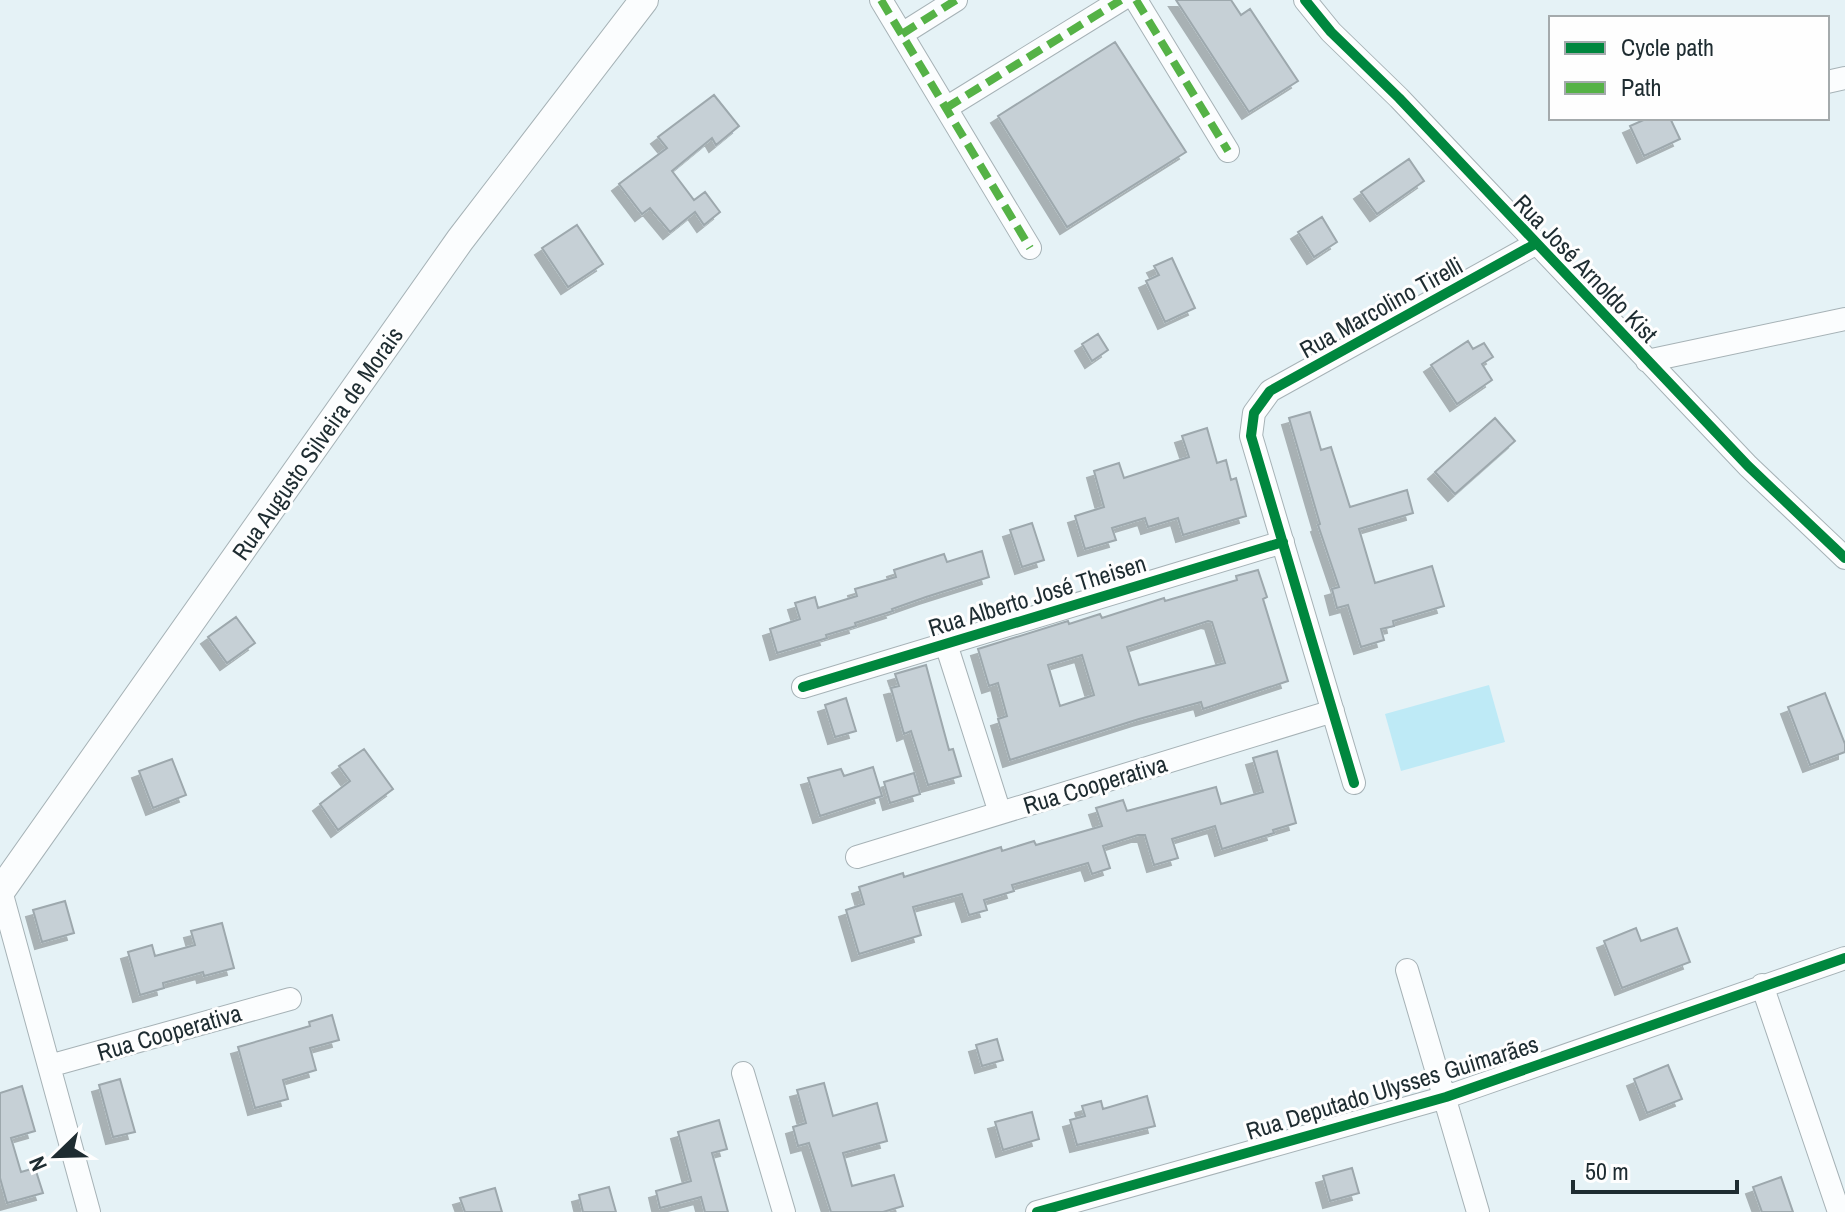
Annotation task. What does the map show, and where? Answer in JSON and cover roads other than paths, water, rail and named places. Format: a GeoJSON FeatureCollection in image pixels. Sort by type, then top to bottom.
{"type":"FeatureCollection","features":[{"type":"Feature","properties":{"kind":"main road","name":"Rua Augusto Silveira de Morais"},"geometry":{"type":"LineString","coordinates":[[0,892],[460,240],[644,0]]}},
{"type":"Feature","properties":{"kind":"street"},"geometry":{"type":"LineString","coordinates":[[881,0],[1030,248]]}},
{"type":"Feature","properties":{"kind":"street"},"geometry":{"type":"LineString","coordinates":[[902,34],[956,0]]}},
{"type":"Feature","properties":{"kind":"street"},"geometry":{"type":"LineString","coordinates":[[946,108],[1121,0]]}},
{"type":"Feature","properties":{"kind":"street"},"geometry":{"type":"LineString","coordinates":[[1136,0],[1228,151]]}},
{"type":"Feature","properties":{"kind":"street","name":"Rua José Arnoldo Kist"},"geometry":{"type":"LineString","coordinates":[[1305,0],[1331,32],[1399,98],[1748,466],[1845,558]]}},
{"type":"Feature","properties":{"kind":"street","name":"Rua Marcolino Tirelli"},"geometry":{"type":"LineString","coordinates":[[1283,542],[1251,436],[1254,413],[1270,391],[1535,244]]}},
{"type":"Feature","properties":{"kind":"street"},"geometry":{"type":"LineString","coordinates":[[1647,361],[1845,319]]}},
{"type":"Feature","properties":{"kind":"street"},"geometry":{"type":"LineString","coordinates":[[1283,542],[1354,783]]}},
{"type":"Feature","properties":{"kind":"street","name":"Rua Alberto José Theisen"},"geometry":{"type":"LineString","coordinates":[[803,687],[1283,542]]}},
{"type":"Feature","properties":{"kind":"street"},"geometry":{"type":"LineString","coordinates":[[946,644],[1000,813]]}},
{"type":"Feature","properties":{"kind":"street","name":"Rua Cooperativa"},"geometry":{"type":"LineString","coordinates":[[857,857],[1333,711]]}},
{"type":"Feature","properties":{"kind":"street"},"geometry":{"type":"LineString","coordinates":[[0,892],[89,1212]]}},
{"type":"Feature","properties":{"kind":"street","name":"Rua Deputado Ulysses Guimarães"},"geometry":{"type":"LineString","coordinates":[[1037,1212],[1446,1097],[1845,958]]}},
{"type":"Feature","properties":{"kind":"street"},"geometry":{"type":"LineString","coordinates":[[1407,970],[1478,1212]]}},
{"type":"Feature","properties":{"kind":"street"},"geometry":{"type":"LineString","coordinates":[[1762,985],[1839,1212]]}},
{"type":"Feature","properties":{"kind":"street","name":"Rua Cooperativa"},"geometry":{"type":"LineString","coordinates":[[49,1066],[290,999]]}},
{"type":"Feature","properties":{"kind":"street"},"geometry":{"type":"LineString","coordinates":[[743,1073],[784,1212]]}}]}
